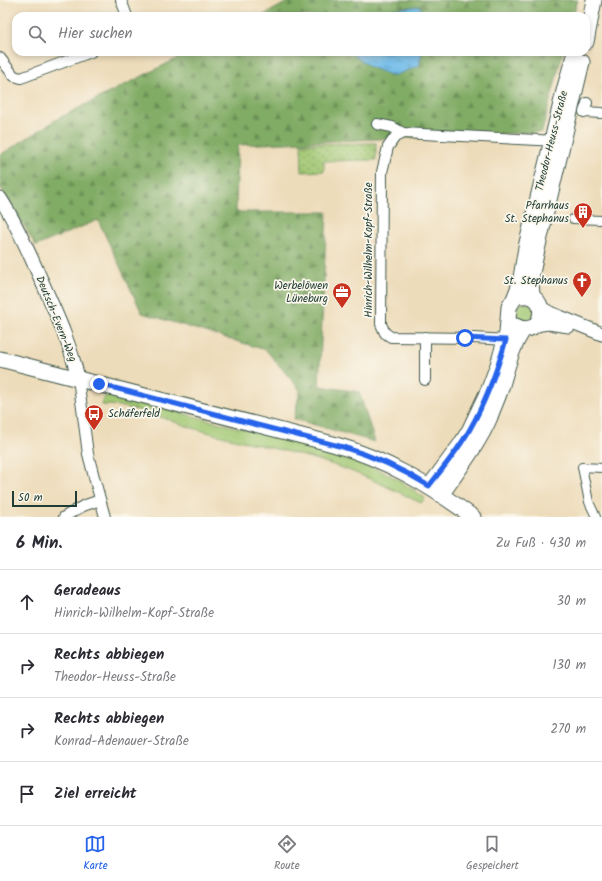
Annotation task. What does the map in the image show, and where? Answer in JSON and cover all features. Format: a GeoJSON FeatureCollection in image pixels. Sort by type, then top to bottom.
{"type":"FeatureCollection","features":[{"type":"Feature","properties":{"kind":"main road"},"geometry":{"type":"LineString","coordinates":[[588,12],[593,0]]}},
{"type":"Feature","properties":{"kind":"main road"},"geometry":{"type":"LineString","coordinates":[[590,18],[593,0]]}},
{"type":"Feature","properties":{"kind":"main road","name":"Theodor-Heuss-Straße"},"geometry":{"type":"LineString","coordinates":[[435,491],[481,434],[500,393],[518,338],[541,317],[531,278],[574,56]]}},
{"type":"Feature","properties":{"kind":"main road","name":"Theodor-Heuss-Straße"},"geometry":{"type":"LineString","coordinates":[[435,491],[470,429],[489,389],[506,340],[508,307],[514,299],[520,284],[526,247],[583,56]]}},
{"type":"Feature","properties":{"kind":"main road"},"geometry":{"type":"LineString","coordinates":[[514,299],[525,295],[536,302]]}},
{"type":"Feature","properties":{"kind":"main road"},"geometry":{"type":"LineString","coordinates":[[508,316],[514,325],[530,327]]}},
{"type":"Feature","properties":{"kind":"main road"},"geometry":{"type":"LineString","coordinates":[[0,359],[363,453],[397,468],[435,491],[473,517]]}},
{"type":"Feature","properties":{"kind":"street"},"geometry":{"type":"LineString","coordinates":[[121,0],[126,12]]}},
{"type":"Feature","properties":{"kind":"street"},"geometry":{"type":"LineString","coordinates":[[0,58],[14,76],[21,78],[80,56]]}},
{"type":"Feature","properties":{"kind":"street"},"geometry":{"type":"LineString","coordinates":[[587,103],[584,112],[602,113]]}},
{"type":"Feature","properties":{"kind":"street"},"geometry":{"type":"LineString","coordinates":[[377,124],[392,127],[403,133],[557,141]]}},
{"type":"Feature","properties":{"kind":"street","name":"Hinrich-Wilhelm-Kopf-Straße"},"geometry":{"type":"LineString","coordinates":[[403,133],[395,137],[388,147],[382,172],[381,324],[385,333],[391,337],[506,340]]}},
{"type":"Feature","properties":{"kind":"street","name":"Deutsch-Evern-Weg"},"geometry":{"type":"LineString","coordinates":[[0,198],[19,230],[69,345],[78,378],[88,454],[105,517]]}},
{"type":"Feature","properties":{"kind":"street"},"geometry":{"type":"LineString","coordinates":[[573,220],[602,220]]}},
{"type":"Feature","properties":{"kind":"street"},"geometry":{"type":"LineString","coordinates":[[536,302],[550,313],[602,334]]}},
{"type":"Feature","properties":{"kind":"street"},"geometry":{"type":"LineString","coordinates":[[530,327],[548,323],[586,328]]}},
{"type":"Feature","properties":{"kind":"street"},"geometry":{"type":"LineString","coordinates":[[425,337],[425,380]]}},
{"type":"Feature","properties":{"kind":"street"},"geometry":{"type":"LineString","coordinates":[[596,517],[589,502],[582,467],[602,468]]}},
{"type":"Feature","properties":{"kind":"street"},"geometry":{"type":"LineString","coordinates":[[64,517],[83,506],[100,500]]}},
{"type":"Feature","properties":{"kind":"green space"},"geometry":{"type":"Polygon","coordinates":[[[291,0],[578,0],[574,12],[422,12],[420,6],[370,12],[269,12],[291,0]]]}},
{"type":"Feature","properties":{"kind":"green space"},"geometry":{"type":"Polygon","coordinates":[[[182,56],[355,56],[370,67],[419,66],[421,56],[562,56],[542,132],[238,145],[236,212],[327,212],[319,386],[359,392],[375,442],[294,419],[300,390],[266,350],[142,313],[98,220],[36,246],[0,186],[0,155],[59,118],[182,56]]]}},
{"type":"Feature","properties":{"kind":"green space"},"geometry":{"type":"Polygon","coordinates":[[[376,143],[376,160],[324,161],[324,171],[302,172],[301,144],[376,143]]]}},
{"type":"Feature","properties":{"kind":"green space"},"geometry":{"type":"Polygon","coordinates":[[[525,303],[531,306],[534,312],[531,318],[525,321],[519,318],[516,312],[519,306],[525,303]]]}},
{"type":"Feature","properties":{"kind":"green space"},"geometry":{"type":"Polygon","coordinates":[[[112,395],[343,455],[373,467],[397,479],[425,498],[421,503],[361,475],[323,461],[232,439],[138,410],[126,407],[102,405],[102,401],[106,396],[112,395]]]}},
{"type":"Feature","properties":{"kind":"water"},"geometry":{"type":"Polygon","coordinates":[[[420,6],[422,12],[370,12],[420,6]]]}},
{"type":"Feature","properties":{"kind":"water"},"geometry":{"type":"Polygon","coordinates":[[[355,56],[421,56],[419,66],[393,76],[370,67],[355,56]]]}},
{"type":"Feature","properties":{"kind":"place","name":"Pfarrhaus St. Stephanus"},"geometry":{"type":"Point","coordinates":[583,229]}},
{"type":"Feature","properties":{"kind":"place","name":"St. Stephanus"},"geometry":{"type":"Point","coordinates":[582,298]}},
{"type":"Feature","properties":{"kind":"place","name":"Werbelöwen Lüneburg"},"geometry":{"type":"Point","coordinates":[342,309]}},
{"type":"Feature","properties":{"kind":"place","name":"Schäferfeld"},"geometry":{"type":"Point","coordinates":[94,431]}},
{"type":"Feature","properties":{"kind":"route"},"geometry":{"type":"LineString","coordinates":[[99,384],[363,453],[397,468],[429,486],[461,444],[478,414],[489,389],[506,340],[465,338]]}}]}
